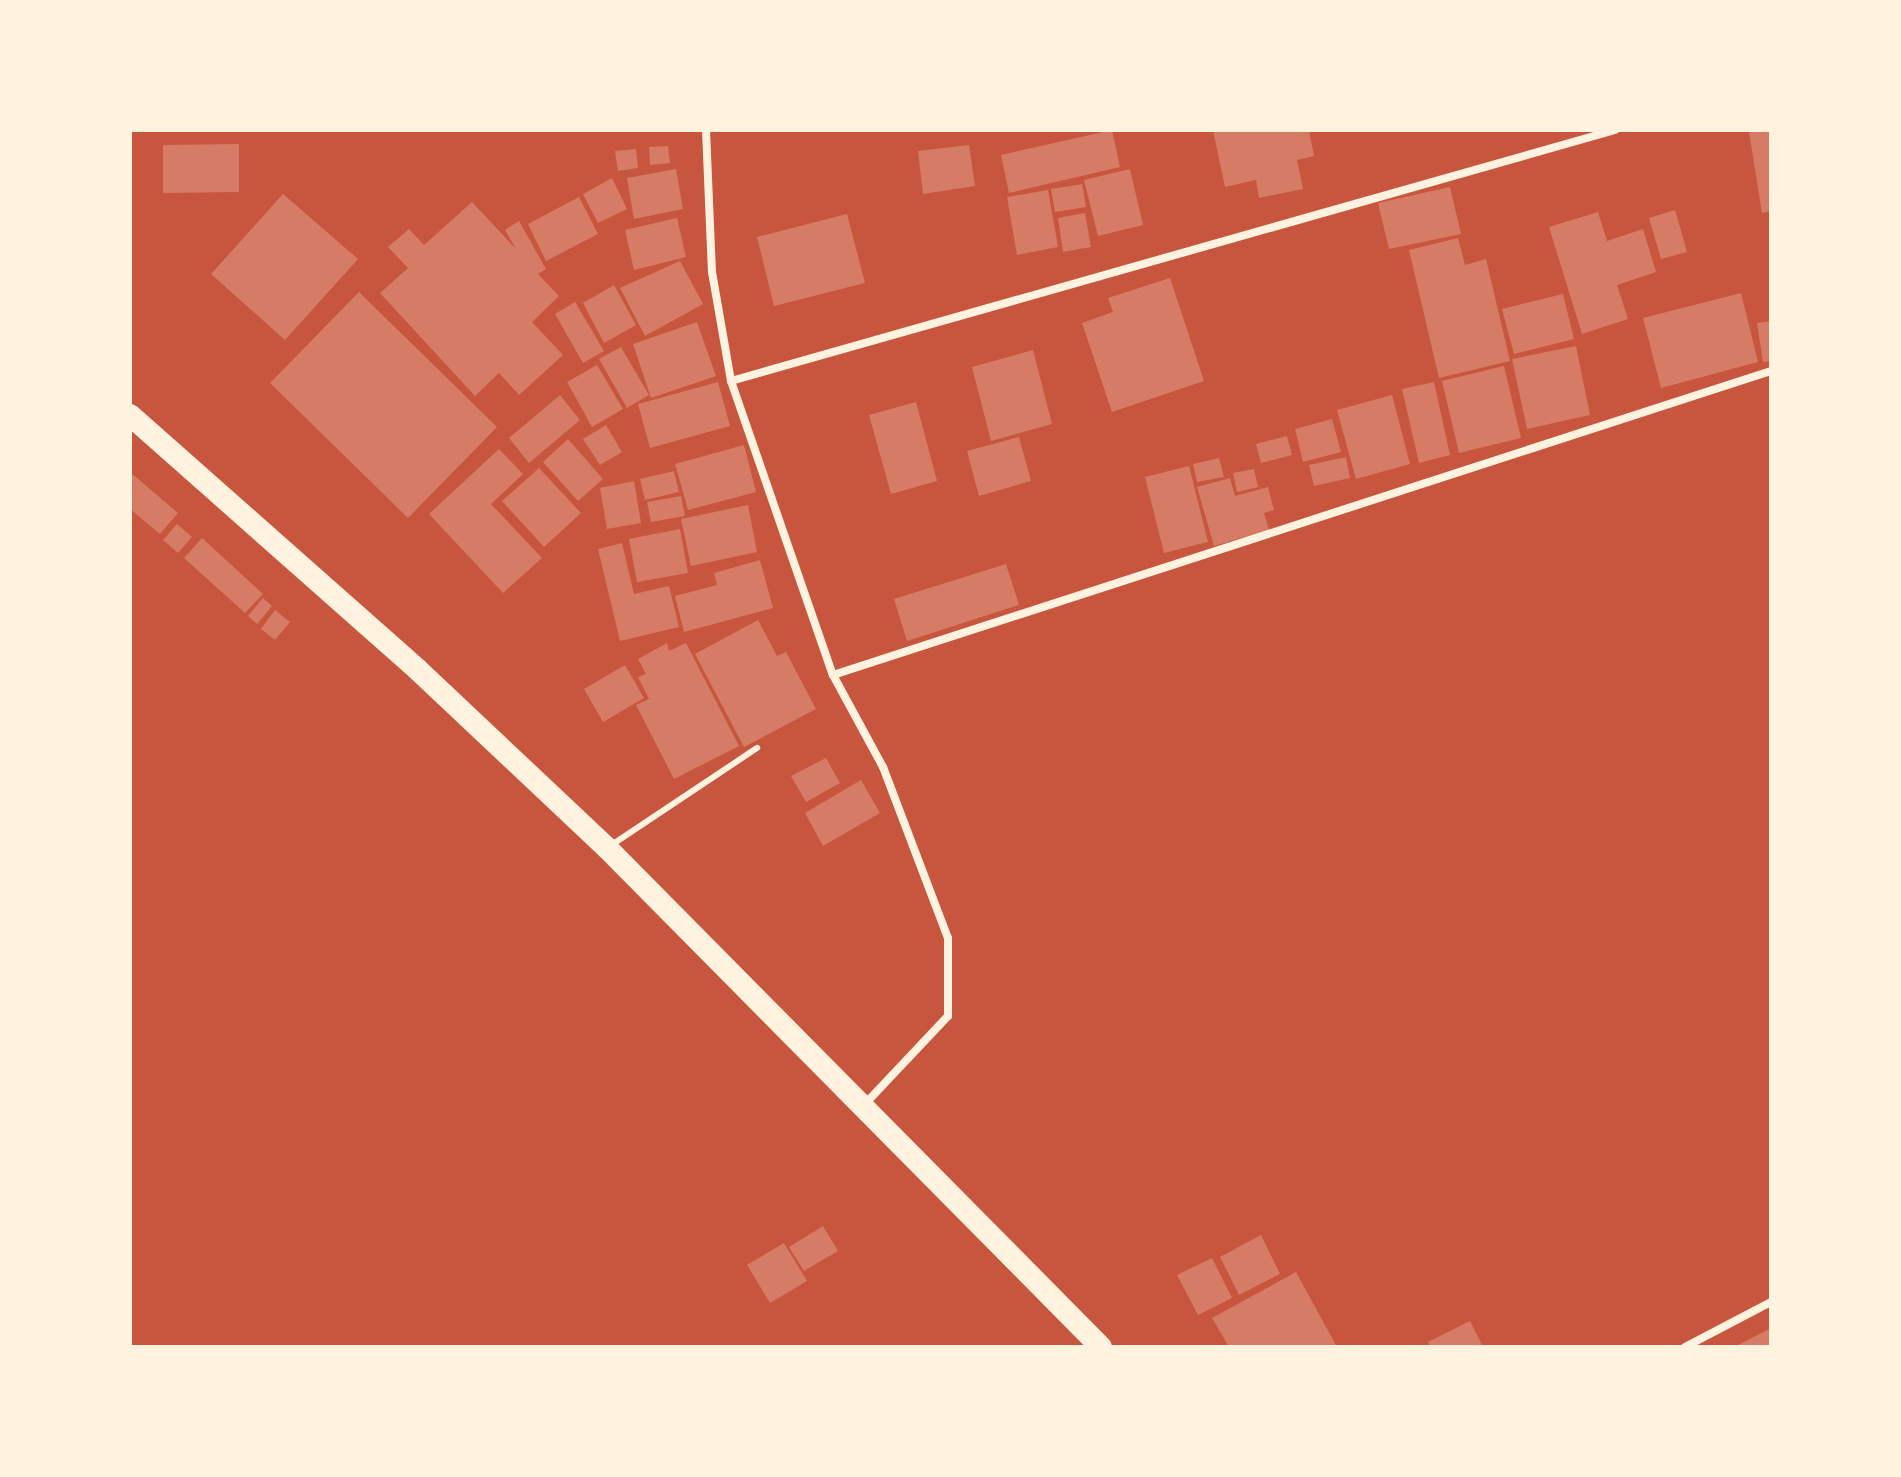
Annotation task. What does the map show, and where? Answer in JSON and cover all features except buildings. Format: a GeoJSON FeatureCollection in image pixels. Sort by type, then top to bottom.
{"type":"FeatureCollection","features":[{"type":"Feature","properties":{"kind":"highway"},"geometry":{"type":"LineString","coordinates":[[130,415],[417,669],[607,848],[1101,1347]]}},
{"type":"Feature","properties":{"kind":"street"},"geometry":{"type":"LineString","coordinates":[[706,130],[712,272],[731,381],[833,675],[883,767],[948,938],[948,1016],[863,1106]]}},
{"type":"Feature","properties":{"kind":"street"},"geometry":{"type":"LineString","coordinates":[[731,381],[1615,130]]}},
{"type":"Feature","properties":{"kind":"street"},"geometry":{"type":"LineString","coordinates":[[833,675],[1771,371]]}},
{"type":"Feature","properties":{"kind":"street"},"geometry":{"type":"LineString","coordinates":[[1685,1347],[1771,1302]]}},
{"type":"Feature","properties":{"kind":"lane"},"geometry":{"type":"LineString","coordinates":[[607,848],[757,748]]}}]}
